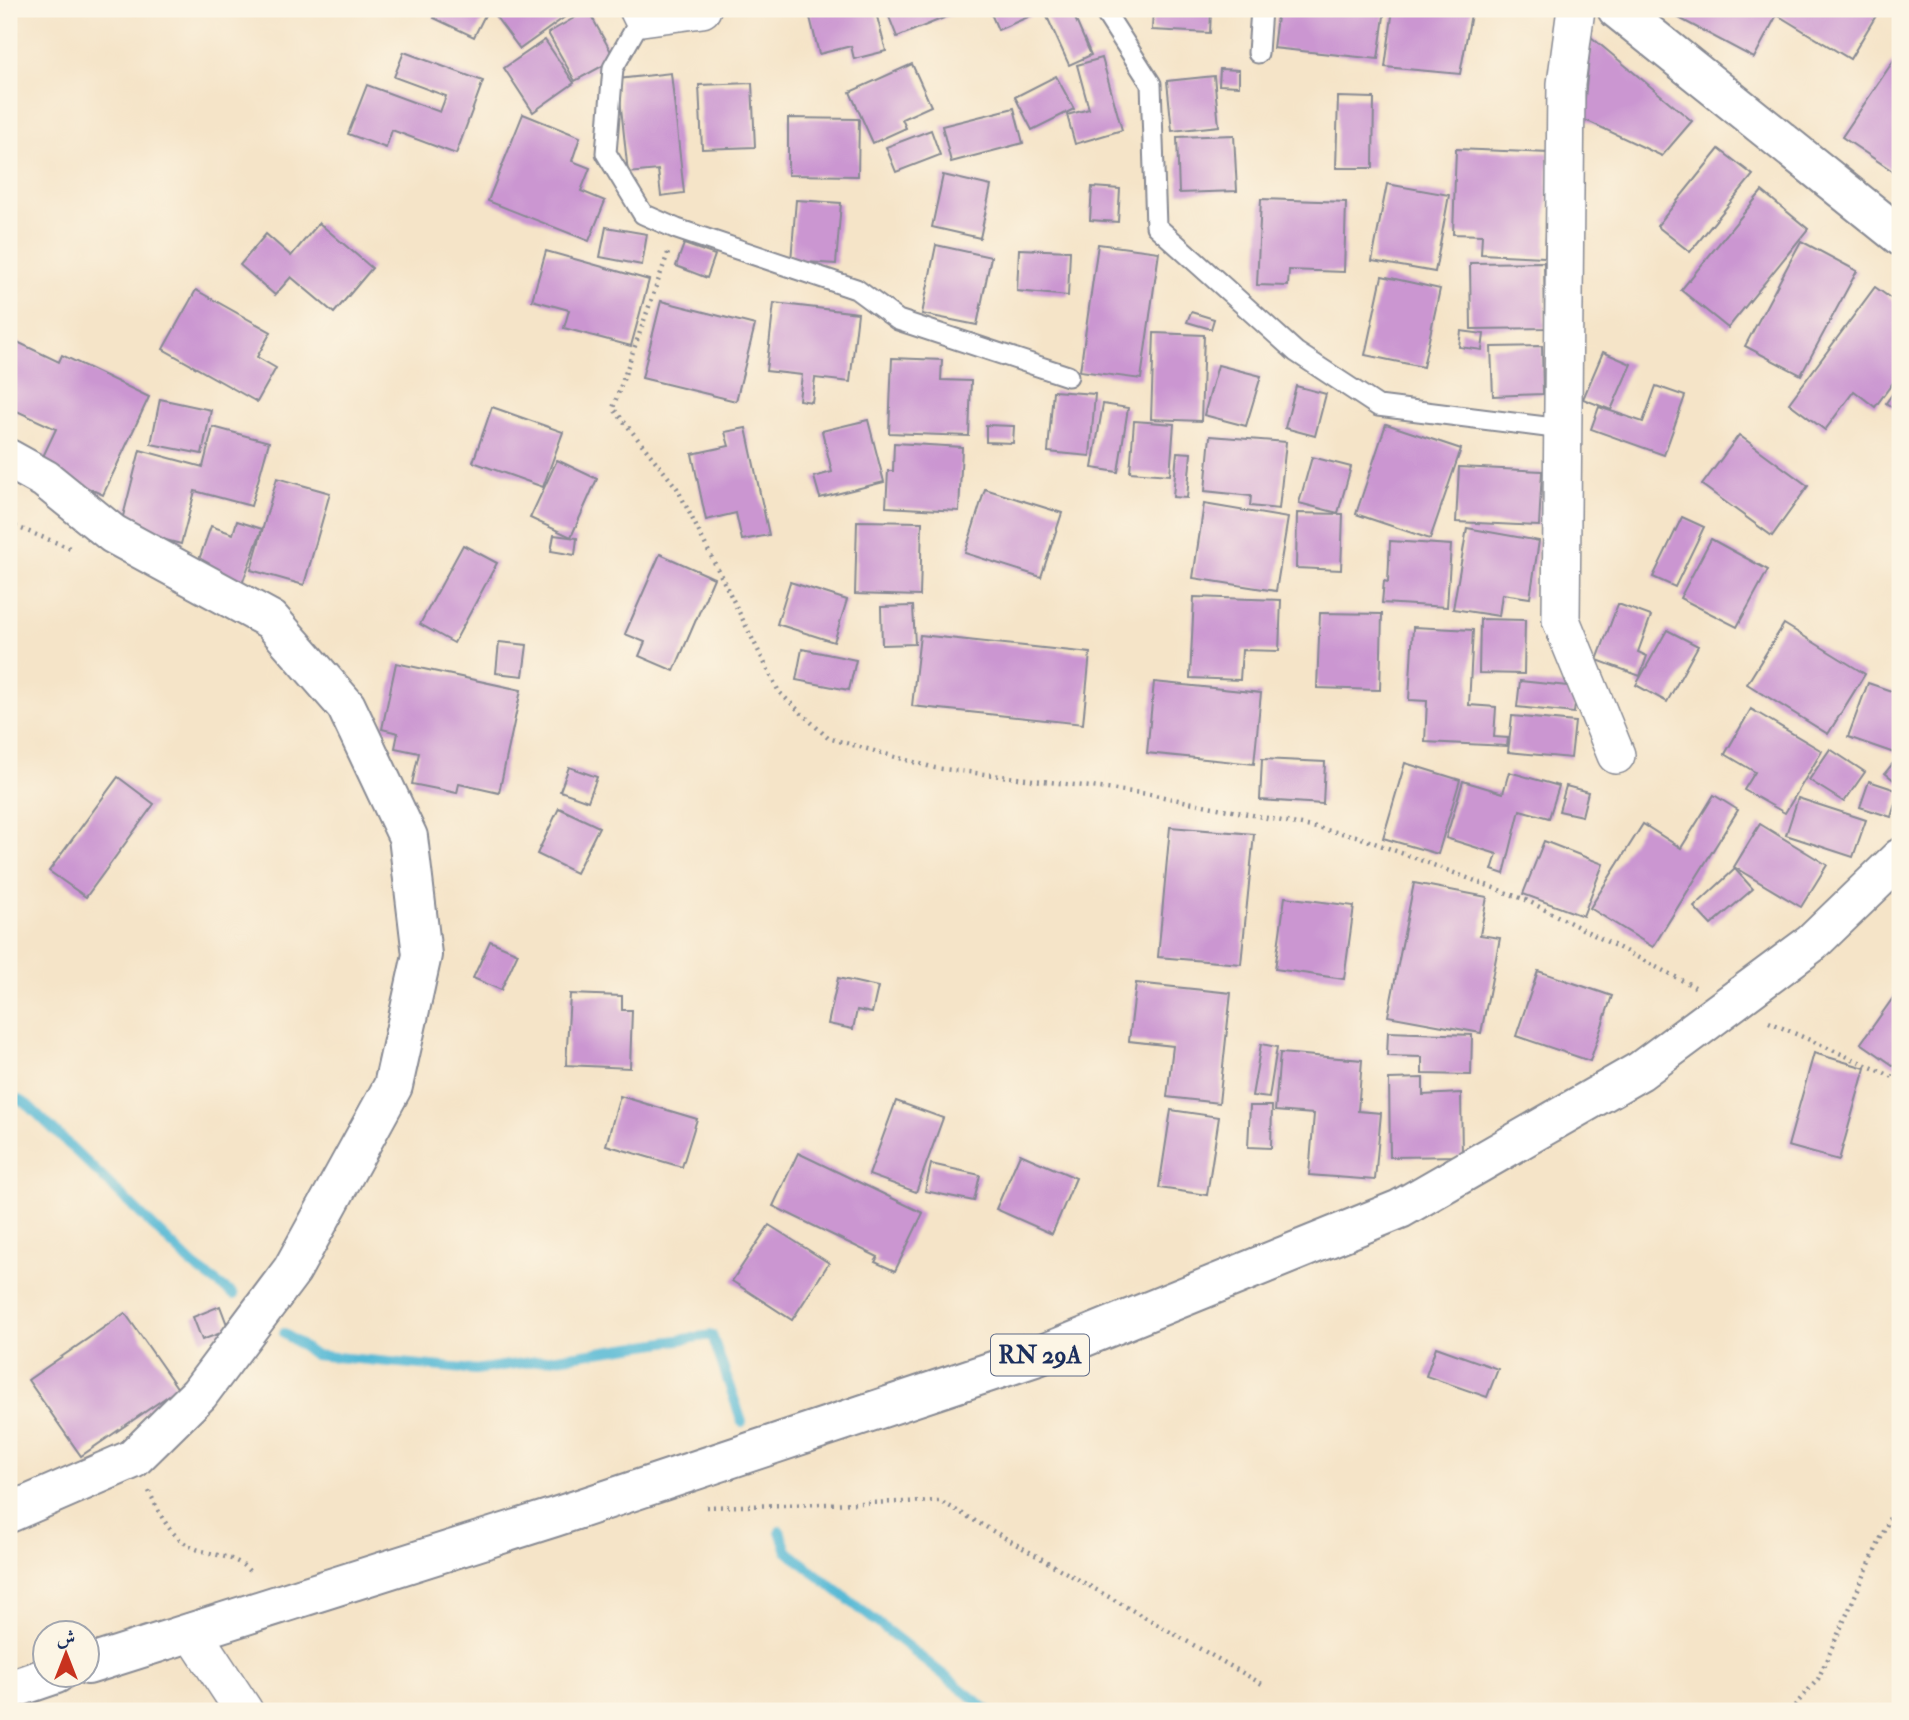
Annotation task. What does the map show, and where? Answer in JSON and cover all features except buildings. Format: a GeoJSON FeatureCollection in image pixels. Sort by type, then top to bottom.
{"type":"FeatureCollection","features":[{"type":"Feature","properties":{"kind":"main road"},"geometry":{"type":"LineString","coordinates":[[1617,9],[1900,236]]}},
{"type":"Feature","properties":{"kind":"main road"},"geometry":{"type":"LineString","coordinates":[[9,459],[45,480],[113,534],[271,620],[346,706],[408,837],[422,956],[393,1086],[292,1270],[199,1394],[133,1459],[9,1513]]}},
{"type":"Feature","properties":{"kind":"main road","name":"RN 29A"},"geometry":{"type":"LineString","coordinates":[[102,1661],[555,1517],[1038,1356],[1387,1214],[1640,1071],[1812,943],[1900,858]]}},
{"type":"Feature","properties":{"kind":"main road"},"geometry":{"type":"LineString","coordinates":[[9,1689],[32,1682]]}},
{"type":"Feature","properties":{"kind":"street"},"geometry":{"type":"LineString","coordinates":[[640,13],[702,9]]}},
{"type":"Feature","properties":{"kind":"street"},"geometry":{"type":"LineString","coordinates":[[1576,9],[1566,84],[1561,620],[1616,755]]}},
{"type":"Feature","properties":{"kind":"street"},"geometry":{"type":"LineString","coordinates":[[192,1632],[244,1711]]}},
{"type":"Feature","properties":{"kind":"lane"},"geometry":{"type":"LineString","coordinates":[[1102,9],[1151,84],[1156,226],[1296,352],[1378,406],[1562,429]]}},
{"type":"Feature","properties":{"kind":"lane"},"geometry":{"type":"LineString","coordinates":[[1258,53],[1261,9]]}},
{"type":"Feature","properties":{"kind":"lane"},"geometry":{"type":"LineString","coordinates":[[640,13],[613,68],[606,153],[643,214],[677,229],[856,289],[898,320],[1068,376]]}},
{"type":"Feature","properties":{"kind":"path"},"geometry":{"type":"LineString","coordinates":[[677,229],[613,408],[677,488],[779,692],[828,738],[935,768],[1149,794],[1356,836],[1526,900],[1729,1004],[1900,1080]]}},
{"type":"Feature","properties":{"kind":"path"},"geometry":{"type":"LineString","coordinates":[[133,1459],[167,1528],[185,1544],[245,1564],[272,1607]]}},
{"type":"Feature","properties":{"kind":"path"},"geometry":{"type":"LineString","coordinates":[[1790,1711],[1818,1679],[1900,1495]]}},
{"type":"Feature","properties":{"kind":"path"},"geometry":{"type":"LineString","coordinates":[[696,1507],[940,1501],[1262,1684]]}},
{"type":"Feature","properties":{"kind":"waterway"},"geometry":{"type":"LineString","coordinates":[[9,1095],[28,1105],[194,1266],[234,1295]]}},
{"type":"Feature","properties":{"kind":"waterway"},"geometry":{"type":"LineString","coordinates":[[284,1333],[314,1355],[475,1370],[712,1335],[742,1422]]}},
{"type":"Feature","properties":{"kind":"waterway"},"geometry":{"type":"LineString","coordinates":[[780,1531],[787,1551],[989,1711]]}}]}
